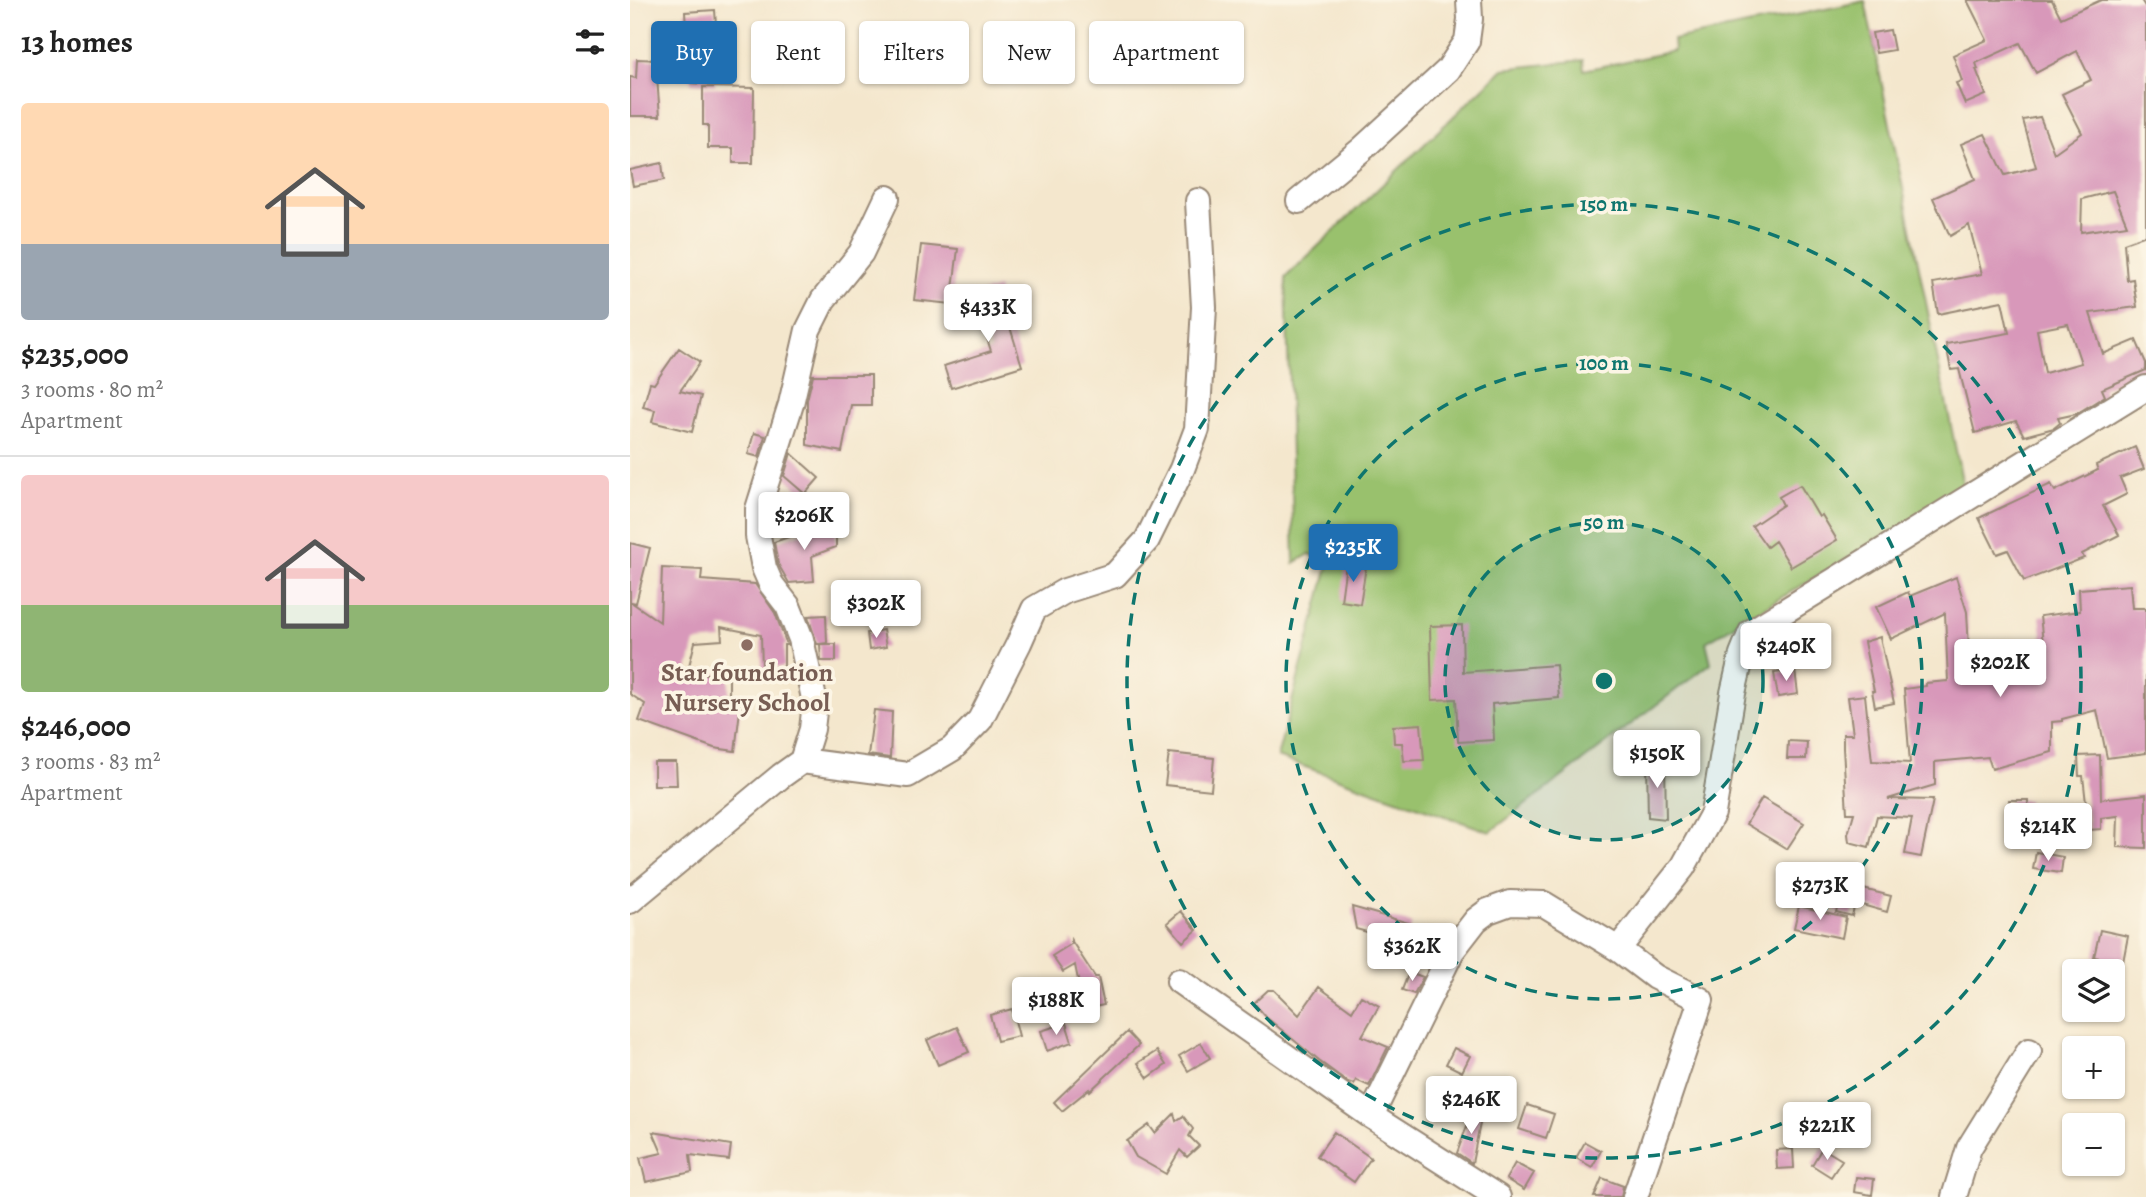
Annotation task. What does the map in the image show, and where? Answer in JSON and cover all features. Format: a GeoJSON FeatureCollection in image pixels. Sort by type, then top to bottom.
{"type":"FeatureCollection","features":[{"type":"Feature","properties":{"kind":"street"},"geometry":{"type":"LineString","coordinates":[[1299,201],[1361,150],[1448,70],[1467,41],[1469,0]]}},
{"type":"Feature","properties":{"kind":"street"},"geometry":{"type":"LineString","coordinates":[[630,901],[802,761],[813,729],[815,703],[810,673],[788,606],[766,576],[758,536],[758,509],[791,404],[808,330],[823,300],[861,253],[887,198]]}},
{"type":"Feature","properties":{"kind":"street"},"geometry":{"type":"LineString","coordinates":[[802,761],[908,775],[952,749],[980,719],[1020,643],[1034,609],[1065,591],[1115,575],[1147,540],[1182,469],[1197,429],[1204,307],[1198,201]]}},
{"type":"Feature","properties":{"kind":"street"},"geometry":{"type":"LineString","coordinates":[[1618,949],[1683,867],[1713,813],[1733,693],[1742,654],[1751,632],[2146,388]]}},
{"type":"Feature","properties":{"kind":"street"},"geometry":{"type":"LineString","coordinates":[[1371,1115],[1451,951],[1476,920],[1488,911],[1510,903],[1544,904],[1618,949],[1655,977],[1701,1000],[1635,1197]]}},
{"type":"Feature","properties":{"kind":"street"},"geometry":{"type":"LineString","coordinates":[[1179,981],[1371,1115],[1498,1197]]}},
{"type":"Feature","properties":{"kind":"street"},"geometry":{"type":"LineString","coordinates":[[1954,1197],[1969,1148],[2029,1051]]}},
{"type":"Feature","properties":{"kind":"green space"},"geometry":{"type":"Polygon","coordinates":[[[1865,1],[1964,490],[1706,642],[1711,663],[1490,832],[1277,757],[1329,563],[1310,554],[1294,563],[1286,277],[1503,69],[1583,60],[1584,70],[1674,51],[1673,40],[1865,1]]]}},
{"type":"Feature","properties":{"kind":"building"},"geometry":{"type":"Polygon","coordinates":[[[1967,0],[2052,0],[2061,18],[2101,0],[2141,0],[2146,8],[2146,235],[2124,243],[2127,280],[2133,279],[2137,307],[2090,313],[2103,354],[2136,340],[2146,363],[2146,370],[2102,389],[2105,396],[2076,414],[2058,418],[2060,423],[2054,428],[2024,436],[2016,421],[1975,433],[1959,369],[1951,370],[1946,344],[2009,333],[2002,301],[1938,314],[1933,283],[1982,274],[1969,225],[1950,236],[1933,198],[1975,179],[1961,144],[1985,134],[2005,175],[2036,167],[2023,120],[2040,117],[2054,153],[2082,133],[2062,94],[2091,80],[2077,51],[2036,73],[2020,43],[1976,63],[1986,95],[1965,104],[1956,83],[1962,81],[1953,55],[1987,40],[1967,0]],[[2113,191],[2082,199],[2081,232],[2127,225],[2113,191]],[[2068,324],[2037,330],[2045,373],[2081,363],[2068,324]]]}},
{"type":"Feature","properties":{"kind":"building"},"geometry":{"type":"Polygon","coordinates":[[[715,10],[716,21],[686,21],[685,12],[715,10]]]}},
{"type":"Feature","properties":{"kind":"building"},"geometry":{"type":"Polygon","coordinates":[[[1890,30],[1894,50],[1876,53],[1872,33],[1890,30]]]}},
{"type":"Feature","properties":{"kind":"building"},"geometry":{"type":"Polygon","coordinates":[[[637,59],[651,60],[651,84],[657,84],[660,116],[630,116],[630,77],[636,78],[637,59]]]}},
{"type":"Feature","properties":{"kind":"building"},"geometry":{"type":"Polygon","coordinates":[[[703,87],[754,88],[753,163],[733,163],[733,148],[708,148],[708,125],[703,125],[703,87]]]}},
{"type":"Feature","properties":{"kind":"building"},"geometry":{"type":"Polygon","coordinates":[[[662,163],[664,180],[633,186],[630,170],[662,163]]]}},
{"type":"Feature","properties":{"kind":"building"},"geometry":{"type":"Polygon","coordinates":[[[921,245],[958,249],[951,304],[914,300],[921,245]]]}},
{"type":"Feature","properties":{"kind":"building"},"geometry":{"type":"Polygon","coordinates":[[[998,288],[1022,366],[951,388],[944,366],[991,351],[973,295],[998,288]]]}},
{"type":"Feature","properties":{"kind":"building"},"geometry":{"type":"Polygon","coordinates":[[[679,348],[700,362],[680,391],[701,396],[692,432],[652,422],[655,410],[643,407],[650,383],[654,384],[679,348]]]}},
{"type":"Feature","properties":{"kind":"building"},"geometry":{"type":"Polygon","coordinates":[[[813,375],[871,375],[871,405],[851,405],[842,452],[807,445],[807,400],[813,375]]]}},
{"type":"Feature","properties":{"kind":"building"},"geometry":{"type":"Polygon","coordinates":[[[754,433],[765,436],[759,457],[748,454],[754,433]]]}},
{"type":"Feature","properties":{"kind":"building"},"geometry":{"type":"Polygon","coordinates":[[[2135,447],[2144,469],[2120,478],[2127,494],[2103,506],[2119,535],[2082,554],[2084,558],[2024,581],[2008,550],[1997,554],[1979,518],[2051,484],[2055,491],[2098,470],[2096,465],[2135,447]]]}},
{"type":"Feature","properties":{"kind":"building"},"geometry":{"type":"Polygon","coordinates":[[[791,453],[819,478],[805,494],[784,476],[791,453]]]}},
{"type":"Feature","properties":{"kind":"building"},"geometry":{"type":"Polygon","coordinates":[[[1800,485],[1837,540],[1791,567],[1775,541],[1767,547],[1752,526],[1783,505],[1779,497],[1800,485]]]}},
{"type":"Feature","properties":{"kind":"building"},"geometry":{"type":"Polygon","coordinates":[[[836,521],[836,547],[812,556],[814,581],[789,583],[778,564],[774,542],[836,521]]]}},
{"type":"Feature","properties":{"kind":"building"},"geometry":{"type":"Polygon","coordinates":[[[630,543],[650,548],[636,603],[631,602],[660,622],[662,568],[702,570],[701,580],[755,584],[775,613],[787,645],[784,645],[784,667],[762,668],[761,635],[721,627],[722,640],[695,642],[687,674],[729,674],[729,701],[741,702],[735,751],[714,748],[639,721],[645,704],[630,694],[630,543]]]}},
{"type":"Feature","properties":{"kind":"building"},"geometry":{"type":"Polygon","coordinates":[[[1346,564],[1366,567],[1360,604],[1341,601],[1346,564]]]}},
{"type":"Feature","properties":{"kind":"building"},"geometry":{"type":"Polygon","coordinates":[[[1956,577],[1967,612],[1969,649],[2043,643],[2040,616],[2080,611],[2079,589],[2130,585],[2132,608],[2146,608],[2146,753],[2107,758],[2097,710],[2062,719],[2052,722],[2052,752],[1992,769],[1988,757],[1935,762],[1935,785],[1888,799],[1933,800],[1921,857],[1905,854],[1912,818],[1877,816],[1869,847],[1849,842],[1848,834],[1854,813],[1847,813],[1843,748],[1843,734],[1853,734],[1848,697],[1865,695],[1872,761],[1910,763],[1904,689],[1948,681],[1945,613],[1891,639],[1876,607],[1908,592],[1910,596],[1956,577]]]}},
{"type":"Feature","properties":{"kind":"building"},"geometry":{"type":"Polygon","coordinates":[[[826,615],[827,643],[817,644],[808,616],[826,615]]]}},
{"type":"Feature","properties":{"kind":"building"},"geometry":{"type":"Polygon","coordinates":[[[1462,625],[1463,672],[1556,665],[1559,698],[1492,704],[1494,740],[1458,742],[1456,699],[1432,700],[1430,626],[1462,625]]]}},
{"type":"Feature","properties":{"kind":"building"},"geometry":{"type":"Polygon","coordinates":[[[883,630],[886,647],[869,650],[867,633],[883,630]]]}},
{"type":"Feature","properties":{"kind":"building"},"geometry":{"type":"Polygon","coordinates":[[[1880,637],[1894,703],[1875,707],[1864,642],[1880,637]]]}},
{"type":"Feature","properties":{"kind":"building"},"geometry":{"type":"Polygon","coordinates":[[[820,644],[836,644],[836,661],[821,661],[820,644]]]}},
{"type":"Feature","properties":{"kind":"building"},"geometry":{"type":"Polygon","coordinates":[[[1795,670],[1798,694],[1778,697],[1774,673],[1795,670]]]}},
{"type":"Feature","properties":{"kind":"building"},"geometry":{"type":"Polygon","coordinates":[[[874,710],[892,712],[890,758],[868,755],[874,710]]]}},
{"type":"Feature","properties":{"kind":"building"},"geometry":{"type":"Polygon","coordinates":[[[1421,724],[1424,760],[1404,761],[1402,743],[1394,743],[1393,726],[1421,724]]]}},
{"type":"Feature","properties":{"kind":"building"},"geometry":{"type":"Polygon","coordinates":[[[1788,741],[1807,742],[1806,759],[1787,759],[1788,741]]]}},
{"type":"Feature","properties":{"kind":"building"},"geometry":{"type":"Polygon","coordinates":[[[1169,753],[1214,758],[1211,790],[1165,785],[1169,753]]]}},
{"type":"Feature","properties":{"kind":"building"},"geometry":{"type":"Polygon","coordinates":[[[2100,755],[2101,799],[2146,794],[2146,848],[2117,847],[2118,816],[2101,818],[2101,829],[2089,830],[2078,756],[2100,755]]]}},
{"type":"Feature","properties":{"kind":"building"},"geometry":{"type":"Polygon","coordinates":[[[654,762],[676,762],[677,785],[654,785],[654,762]]]}},
{"type":"Feature","properties":{"kind":"building"},"geometry":{"type":"Polygon","coordinates":[[[1665,762],[1666,819],[1648,817],[1647,763],[1665,762]]]}},
{"type":"Feature","properties":{"kind":"building"},"geometry":{"type":"Polygon","coordinates":[[[1762,798],[1804,823],[1787,849],[1746,824],[1762,798]]]}},
{"type":"Feature","properties":{"kind":"building"},"geometry":{"type":"Polygon","coordinates":[[[2009,800],[2028,800],[2028,819],[2009,819],[2009,800]]]}},
{"type":"Feature","properties":{"kind":"building"},"geometry":{"type":"Polygon","coordinates":[[[2036,852],[2063,857],[2061,873],[2033,869],[2036,852]]]}},
{"type":"Feature","properties":{"kind":"building"},"geometry":{"type":"Polygon","coordinates":[[[1843,884],[1891,896],[1887,912],[1855,903],[1852,916],[1836,912],[1843,884]]]}},
{"type":"Feature","properties":{"kind":"building"},"geometry":{"type":"Polygon","coordinates":[[[1799,906],[1846,917],[1842,938],[1794,928],[1799,906]]]}},
{"type":"Feature","properties":{"kind":"building"},"geometry":{"type":"Polygon","coordinates":[[[1352,907],[1412,924],[1406,943],[1356,929],[1352,907]]]}},
{"type":"Feature","properties":{"kind":"building"},"geometry":{"type":"Polygon","coordinates":[[[1181,911],[1197,930],[1183,942],[1167,923],[1181,911]]]}},
{"type":"Feature","properties":{"kind":"building"},"geometry":{"type":"Polygon","coordinates":[[[2100,930],[2128,936],[2124,959],[2094,957],[2100,930]]]}},
{"type":"Feature","properties":{"kind":"building"},"geometry":{"type":"Polygon","coordinates":[[[1071,940],[1095,977],[1098,977],[1104,1005],[1084,1009],[1075,965],[1063,972],[1052,956],[1071,944],[1071,940]]]}},
{"type":"Feature","properties":{"kind":"building"},"geometry":{"type":"Polygon","coordinates":[[[1409,972],[1423,977],[1414,994],[1402,990],[1409,972]]]}},
{"type":"Feature","properties":{"kind":"building"},"geometry":{"type":"Polygon","coordinates":[[[1319,987],[1352,1011],[1361,996],[1379,1006],[1362,1036],[1388,1047],[1369,1086],[1356,1080],[1354,1084],[1348,1082],[1266,1017],[1254,1003],[1268,990],[1274,990],[1299,1015],[1319,987]]]}},
{"type":"Feature","properties":{"kind":"building"},"geometry":{"type":"Polygon","coordinates":[[[1012,1009],[1019,1036],[997,1041],[990,1015],[1012,1009]]]}},
{"type":"Feature","properties":{"kind":"building"},"geometry":{"type":"Polygon","coordinates":[[[1066,1023],[1072,1042],[1047,1051],[1041,1031],[1066,1023]]]}},
{"type":"Feature","properties":{"kind":"building"},"geometry":{"type":"Polygon","coordinates":[[[957,1027],[969,1052],[938,1065],[927,1040],[957,1027]]]}},
{"type":"Feature","properties":{"kind":"building"},"geometry":{"type":"Polygon","coordinates":[[[1127,1032],[1139,1045],[1090,1091],[1089,1089],[1062,1111],[1054,1102],[1127,1032]]]}},
{"type":"Feature","properties":{"kind":"building"},"geometry":{"type":"Polygon","coordinates":[[[1201,1043],[1210,1058],[1188,1071],[1179,1056],[1201,1043]]]}},
{"type":"Feature","properties":{"kind":"building"},"geometry":{"type":"Polygon","coordinates":[[[1454,1048],[1470,1056],[1462,1072],[1446,1064],[1454,1048]]]}},
{"type":"Feature","properties":{"kind":"building"},"geometry":{"type":"Polygon","coordinates":[[[1157,1051],[1166,1065],[1148,1078],[1138,1063],[1157,1051]]]}},
{"type":"Feature","properties":{"kind":"building"},"geometry":{"type":"Polygon","coordinates":[[[1527,1105],[1554,1114],[1546,1138],[1519,1129],[1527,1105]]]}},
{"type":"Feature","properties":{"kind":"building"},"geometry":{"type":"Polygon","coordinates":[[[1474,1107],[1483,1109],[1472,1163],[1457,1153],[1474,1107]]]}},
{"type":"Feature","properties":{"kind":"building"},"geometry":{"type":"Polygon","coordinates":[[[1174,1114],[1176,1121],[1183,1116],[1193,1129],[1189,1136],[1199,1146],[1187,1157],[1180,1150],[1166,1174],[1136,1157],[1127,1141],[1149,1125],[1155,1133],[1174,1114]]]}},
{"type":"Feature","properties":{"kind":"building"},"geometry":{"type":"Polygon","coordinates":[[[653,1132],[731,1145],[729,1160],[690,1155],[692,1172],[646,1182],[640,1158],[662,1153],[653,1132]]]}},
{"type":"Feature","properties":{"kind":"building"},"geometry":{"type":"Polygon","coordinates":[[[1334,1132],[1371,1158],[1354,1182],[1317,1156],[1334,1132]]]}},
{"type":"Feature","properties":{"kind":"building"},"geometry":{"type":"Polygon","coordinates":[[[1585,1142],[1601,1151],[1592,1167],[1576,1158],[1585,1142]]]}},
{"type":"Feature","properties":{"kind":"building"},"geometry":{"type":"Polygon","coordinates":[[[1822,1148],[1842,1160],[1831,1177],[1812,1165],[1822,1148]]]}},
{"type":"Feature","properties":{"kind":"building"},"geometry":{"type":"Polygon","coordinates":[[[1793,1149],[1794,1168],[1777,1169],[1776,1150],[1793,1149]]]}},
{"type":"Feature","properties":{"kind":"building"},"geometry":{"type":"Polygon","coordinates":[[[1515,1163],[1534,1173],[1524,1190],[1506,1179],[1515,1163]]]}},
{"type":"Feature","properties":{"kind":"building"},"geometry":{"type":"Polygon","coordinates":[[[1856,1177],[1874,1179],[1872,1195],[1854,1192],[1856,1177]]]}},
{"type":"Feature","properties":{"kind":"building"},"geometry":{"type":"Polygon","coordinates":[[[1602,1178],[1623,1186],[1621,1197],[1594,1197],[1602,1178]]]}},
{"type":"Feature","properties":{"kind":"place","name":"Star foundation Nursery School"},"geometry":{"type":"Point","coordinates":[747,645]}}]}
